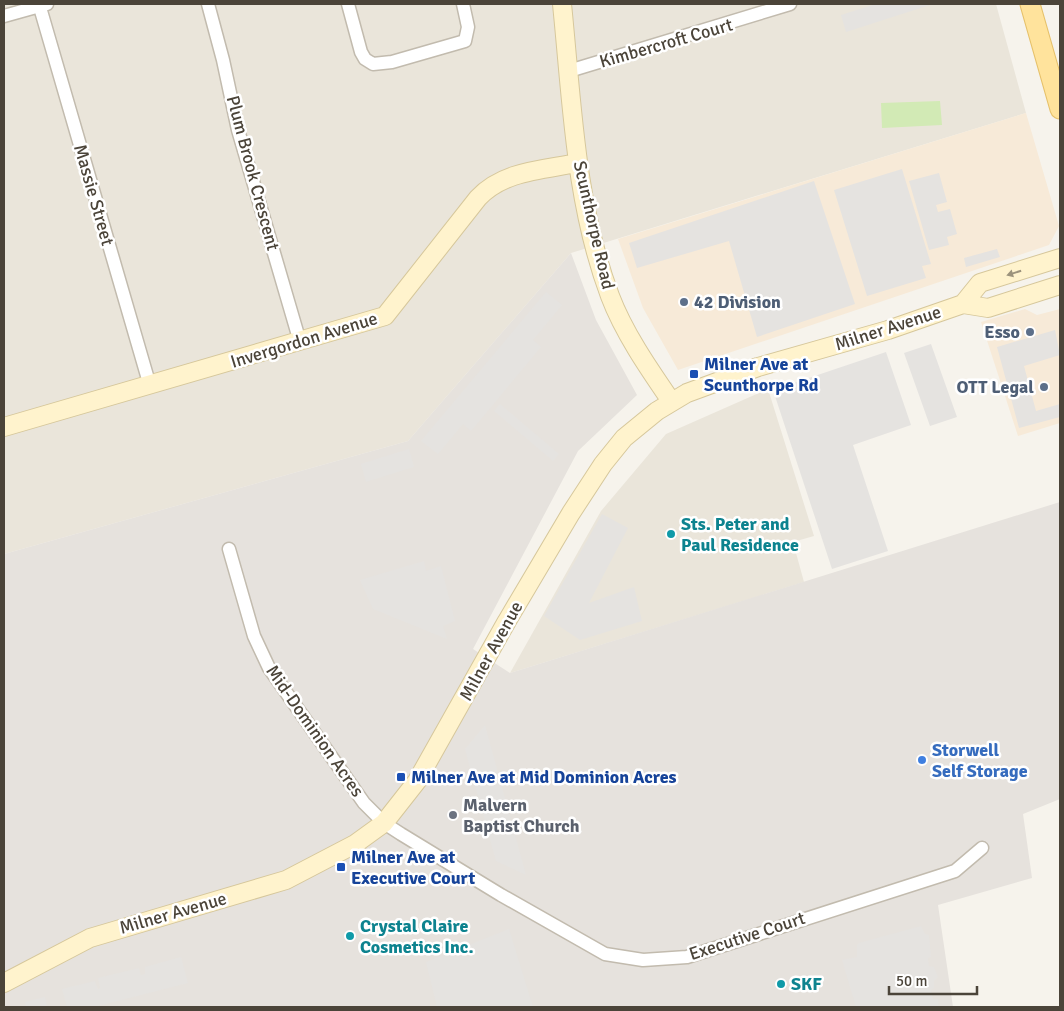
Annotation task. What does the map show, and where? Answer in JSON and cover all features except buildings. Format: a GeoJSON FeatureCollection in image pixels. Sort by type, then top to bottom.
{"type":"FeatureCollection","features":[{"type":"Feature","properties":{"kind":"main road","name":"Scunthorpe Road"},"geometry":{"type":"LineString","coordinates":[[562,4],[577,163],[587,215],[610,297],[640,354],[671,401]]}},
{"type":"Feature","properties":{"kind":"main road"},"geometry":{"type":"LineString","coordinates":[[1030,4],[1060,109]]}},
{"type":"Feature","properties":{"kind":"main road","name":"Invergordon Avenue"},"geometry":{"type":"LineString","coordinates":[[4,427],[385,316],[478,198],[492,184],[522,173],[577,163]]}},
{"type":"Feature","properties":{"kind":"main road","name":"Milner Avenue"},"geometry":{"type":"LineString","coordinates":[[963,304],[980,283],[1060,258]]}},
{"type":"Feature","properties":{"kind":"main road","name":"Milner Avenue"},"geometry":{"type":"LineString","coordinates":[[4,983],[90,938],[286,880],[355,844],[384,823],[417,781],[511,614],[571,512],[603,464],[624,438],[671,401],[695,390],[758,367],[888,330],[963,304],[988,308],[1060,285]]}},
{"type":"Feature","properties":{"kind":"street"},"geometry":{"type":"LineString","coordinates":[[4,16],[42,4]]}},
{"type":"Feature","properties":{"kind":"street","name":"Massie Street"},"geometry":{"type":"LineString","coordinates":[[42,4],[150,386]]}},
{"type":"Feature","properties":{"kind":"street","name":"Plum Brook Crescent"},"geometry":{"type":"LineString","coordinates":[[208,4],[224,60],[238,130],[300,342]]}},
{"type":"Feature","properties":{"kind":"street"},"geometry":{"type":"LineString","coordinates":[[348,4],[361,52],[365,59],[373,64],[392,62],[465,41],[468,27],[463,4]]}},
{"type":"Feature","properties":{"kind":"street","name":"Kimbercroft Court"},"geometry":{"type":"LineString","coordinates":[[569,71],[790,4]]}},
{"type":"Feature","properties":{"kind":"street","name":"Mid-Dominion Acres"},"geometry":{"type":"LineString","coordinates":[[229,548],[254,636],[269,668],[364,803],[384,823]]}},
{"type":"Feature","properties":{"kind":"street","name":"Executive Court"},"geometry":{"type":"LineString","coordinates":[[384,823],[501,895],[605,954],[643,960],[687,957],[955,871],[982,848]]}},
{"type":"Feature","properties":{"kind":"shaded area"},"geometry":{"type":"Polygon","coordinates":[[[4,4],[996,4],[1026,113],[571,253],[408,441],[4,554],[4,4]]]}},
{"type":"Feature","properties":{"kind":"shaded area"},"geometry":{"type":"Polygon","coordinates":[[[876,4],[933,4],[846,32],[841,15],[876,4]]]}},
{"type":"Feature","properties":{"kind":"shaded area"},"geometry":{"type":"Polygon","coordinates":[[[1026,113],[1059,226],[1049,245],[678,370],[643,308],[618,239],[1026,113]]]}},
{"type":"Feature","properties":{"kind":"shaded area"},"geometry":{"type":"Polygon","coordinates":[[[902,169],[931,264],[922,266],[926,278],[867,296],[834,190],[902,169]]]}},
{"type":"Feature","properties":{"kind":"shaded area"},"geometry":{"type":"Polygon","coordinates":[[[939,173],[947,202],[936,205],[938,212],[950,209],[957,234],[947,237],[949,245],[929,250],[909,181],[939,173]]]}},
{"type":"Feature","properties":{"kind":"shaded area"},"geometry":{"type":"Polygon","coordinates":[[[814,181],[855,304],[757,337],[729,241],[637,268],[629,243],[814,181]]]}},
{"type":"Feature","properties":{"kind":"shaded area"},"geometry":{"type":"Polygon","coordinates":[[[997,249],[1000,257],[966,267],[964,258],[997,249]]]}},
{"type":"Feature","properties":{"kind":"shaded area"},"geometry":{"type":"Polygon","coordinates":[[[571,253],[596,320],[637,395],[578,451],[473,649],[510,673],[1060,502],[1060,799],[1023,814],[1032,878],[938,905],[953,1007],[4,1007],[4,554],[408,441],[571,253]]]}},
{"type":"Feature","properties":{"kind":"shaded area"},"geometry":{"type":"Polygon","coordinates":[[[546,292],[562,305],[533,340],[541,347],[471,431],[463,424],[438,454],[421,441],[546,292]]]}},
{"type":"Feature","properties":{"kind":"shaded area"},"geometry":{"type":"Polygon","coordinates":[[[1025,309],[1037,315],[1060,309],[1060,423],[1018,436],[981,322],[1025,309]]]}},
{"type":"Feature","properties":{"kind":"shaded area"},"geometry":{"type":"Polygon","coordinates":[[[1055,330],[1060,355],[1024,366],[1036,411],[1060,404],[1060,417],[1019,428],[997,347],[1055,330]]]}},
{"type":"Feature","properties":{"kind":"shaded area"},"geometry":{"type":"Polygon","coordinates":[[[931,344],[957,417],[930,426],[904,353],[931,344]]]}},
{"type":"Feature","properties":{"kind":"shaded area"},"geometry":{"type":"Polygon","coordinates":[[[886,352],[911,425],[853,445],[888,551],[832,569],[773,390],[886,352]]]}},
{"type":"Feature","properties":{"kind":"shaded area"},"geometry":{"type":"Polygon","coordinates":[[[768,389],[814,536],[793,542],[804,582],[510,673],[601,511],[666,434],[768,389]]]}},
{"type":"Feature","properties":{"kind":"shaded area"},"geometry":{"type":"Polygon","coordinates":[[[500,404],[559,454],[553,461],[494,411],[500,404]]]}},
{"type":"Feature","properties":{"kind":"shaded area"},"geometry":{"type":"Polygon","coordinates":[[[409,449],[414,467],[366,482],[361,464],[409,449]]]}},
{"type":"Feature","properties":{"kind":"shaded area"},"geometry":{"type":"Polygon","coordinates":[[[602,514],[628,528],[589,603],[634,587],[642,621],[580,640],[544,616],[602,514]]]}},
{"type":"Feature","properties":{"kind":"shaded area"},"geometry":{"type":"Polygon","coordinates":[[[424,561],[426,571],[441,566],[455,621],[443,626],[447,639],[373,609],[360,580],[424,561]]]}},
{"type":"Feature","properties":{"kind":"shaded area"},"geometry":{"type":"Polygon","coordinates":[[[485,725],[526,875],[496,861],[465,749],[485,725]]]}},
{"type":"Feature","properties":{"kind":"shaded area"},"geometry":{"type":"Polygon","coordinates":[[[921,926],[925,934],[929,935],[931,957],[928,958],[929,966],[934,967],[938,977],[934,981],[934,988],[931,990],[933,999],[938,999],[939,1007],[856,1007],[842,960],[857,957],[857,945],[859,943],[921,926]]]}},
{"type":"Feature","properties":{"kind":"shaded area"},"geometry":{"type":"Polygon","coordinates":[[[509,929],[533,1007],[437,1007],[426,962],[509,929]]]}},
{"type":"Feature","properties":{"kind":"shaded area"},"geometry":{"type":"Polygon","coordinates":[[[181,957],[188,983],[94,1007],[67,1007],[62,989],[95,981],[98,989],[100,988],[98,978],[139,968],[141,975],[145,974],[145,967],[181,957]]]}},
{"type":"Feature","properties":{"kind":"shaded area"},"geometry":{"type":"Polygon","coordinates":[[[45,997],[47,1007],[26,1007],[25,1002],[45,997]]]}},
{"type":"Feature","properties":{"kind":"green space"},"geometry":{"type":"Polygon","coordinates":[[[940,101],[942,125],[882,128],[881,103],[940,101]]]}},
{"type":"Feature","properties":{"kind":"place","name":"42 Division"},"geometry":{"type":"Point","coordinates":[684,302]}},
{"type":"Feature","properties":{"kind":"place","name":"Esso"},"geometry":{"type":"Point","coordinates":[1030,332]}},
{"type":"Feature","properties":{"kind":"place","name":"Milner Ave at Scunthorpe Rd"},"geometry":{"type":"Point","coordinates":[694,374]}},
{"type":"Feature","properties":{"kind":"place","name":"OTT Legal"},"geometry":{"type":"Point","coordinates":[1044,387]}},
{"type":"Feature","properties":{"kind":"place","name":"Sts. Peter and Paul Residence"},"geometry":{"type":"Point","coordinates":[671,534]}},
{"type":"Feature","properties":{"kind":"place","name":"Storwell Self Storage"},"geometry":{"type":"Point","coordinates":[922,760]}},
{"type":"Feature","properties":{"kind":"place","name":"Milner Ave at Mid Dominion Acres"},"geometry":{"type":"Point","coordinates":[401,777]}},
{"type":"Feature","properties":{"kind":"place","name":"Malvern Baptist Church"},"geometry":{"type":"Point","coordinates":[453,815]}},
{"type":"Feature","properties":{"kind":"place","name":"Milner Ave at Executive Court"},"geometry":{"type":"Point","coordinates":[341,867]}},
{"type":"Feature","properties":{"kind":"place","name":"Crystal Claire Cosmetics Inc."},"geometry":{"type":"Point","coordinates":[350,936]}},
{"type":"Feature","properties":{"kind":"place","name":"SKF"},"geometry":{"type":"Point","coordinates":[781,984]}}]}
